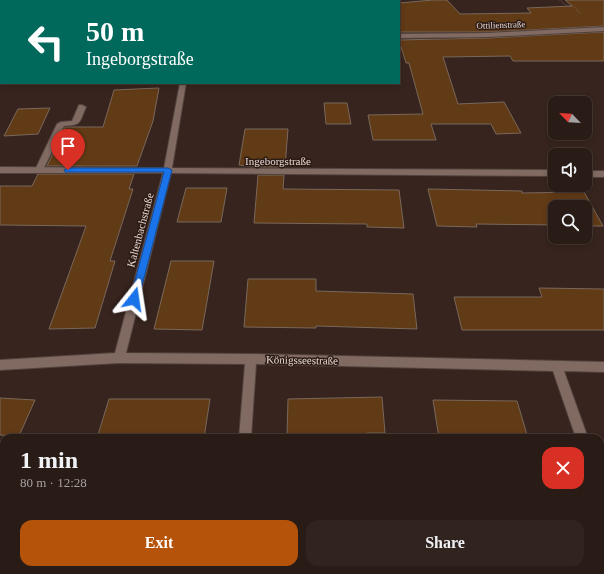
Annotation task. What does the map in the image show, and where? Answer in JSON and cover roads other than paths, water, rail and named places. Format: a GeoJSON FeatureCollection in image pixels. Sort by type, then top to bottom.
{"type":"FeatureCollection","features":[{"type":"Feature","properties":{"kind":"street","name":"Ottilienstraße"},"geometry":{"type":"LineString","coordinates":[[400,36],[488,35],[604,29]]}},
{"type":"Feature","properties":{"kind":"street","name":"Kaltenbachstraße"},"geometry":{"type":"LineString","coordinates":[[119,358],[168,170],[183,84]]}},
{"type":"Feature","properties":{"kind":"street"},"geometry":{"type":"LineString","coordinates":[[39,170],[61,124],[75,123],[82,107]]}},
{"type":"Feature","properties":{"kind":"street","name":"Ingeborgstraße"},"geometry":{"type":"LineString","coordinates":[[0,170],[548,173]]}},
{"type":"Feature","properties":{"kind":"street"},"geometry":{"type":"LineString","coordinates":[[592,174],[604,174]]}},
{"type":"Feature","properties":{"kind":"street","name":"Königsseestraße"},"geometry":{"type":"LineString","coordinates":[[0,365],[119,358],[251,359],[604,367]]}},
{"type":"Feature","properties":{"kind":"street"},"geometry":{"type":"LineString","coordinates":[[246,434],[251,359]]}},
{"type":"Feature","properties":{"kind":"street"},"geometry":{"type":"LineString","coordinates":[[557,366],[581,434]]}}]}
